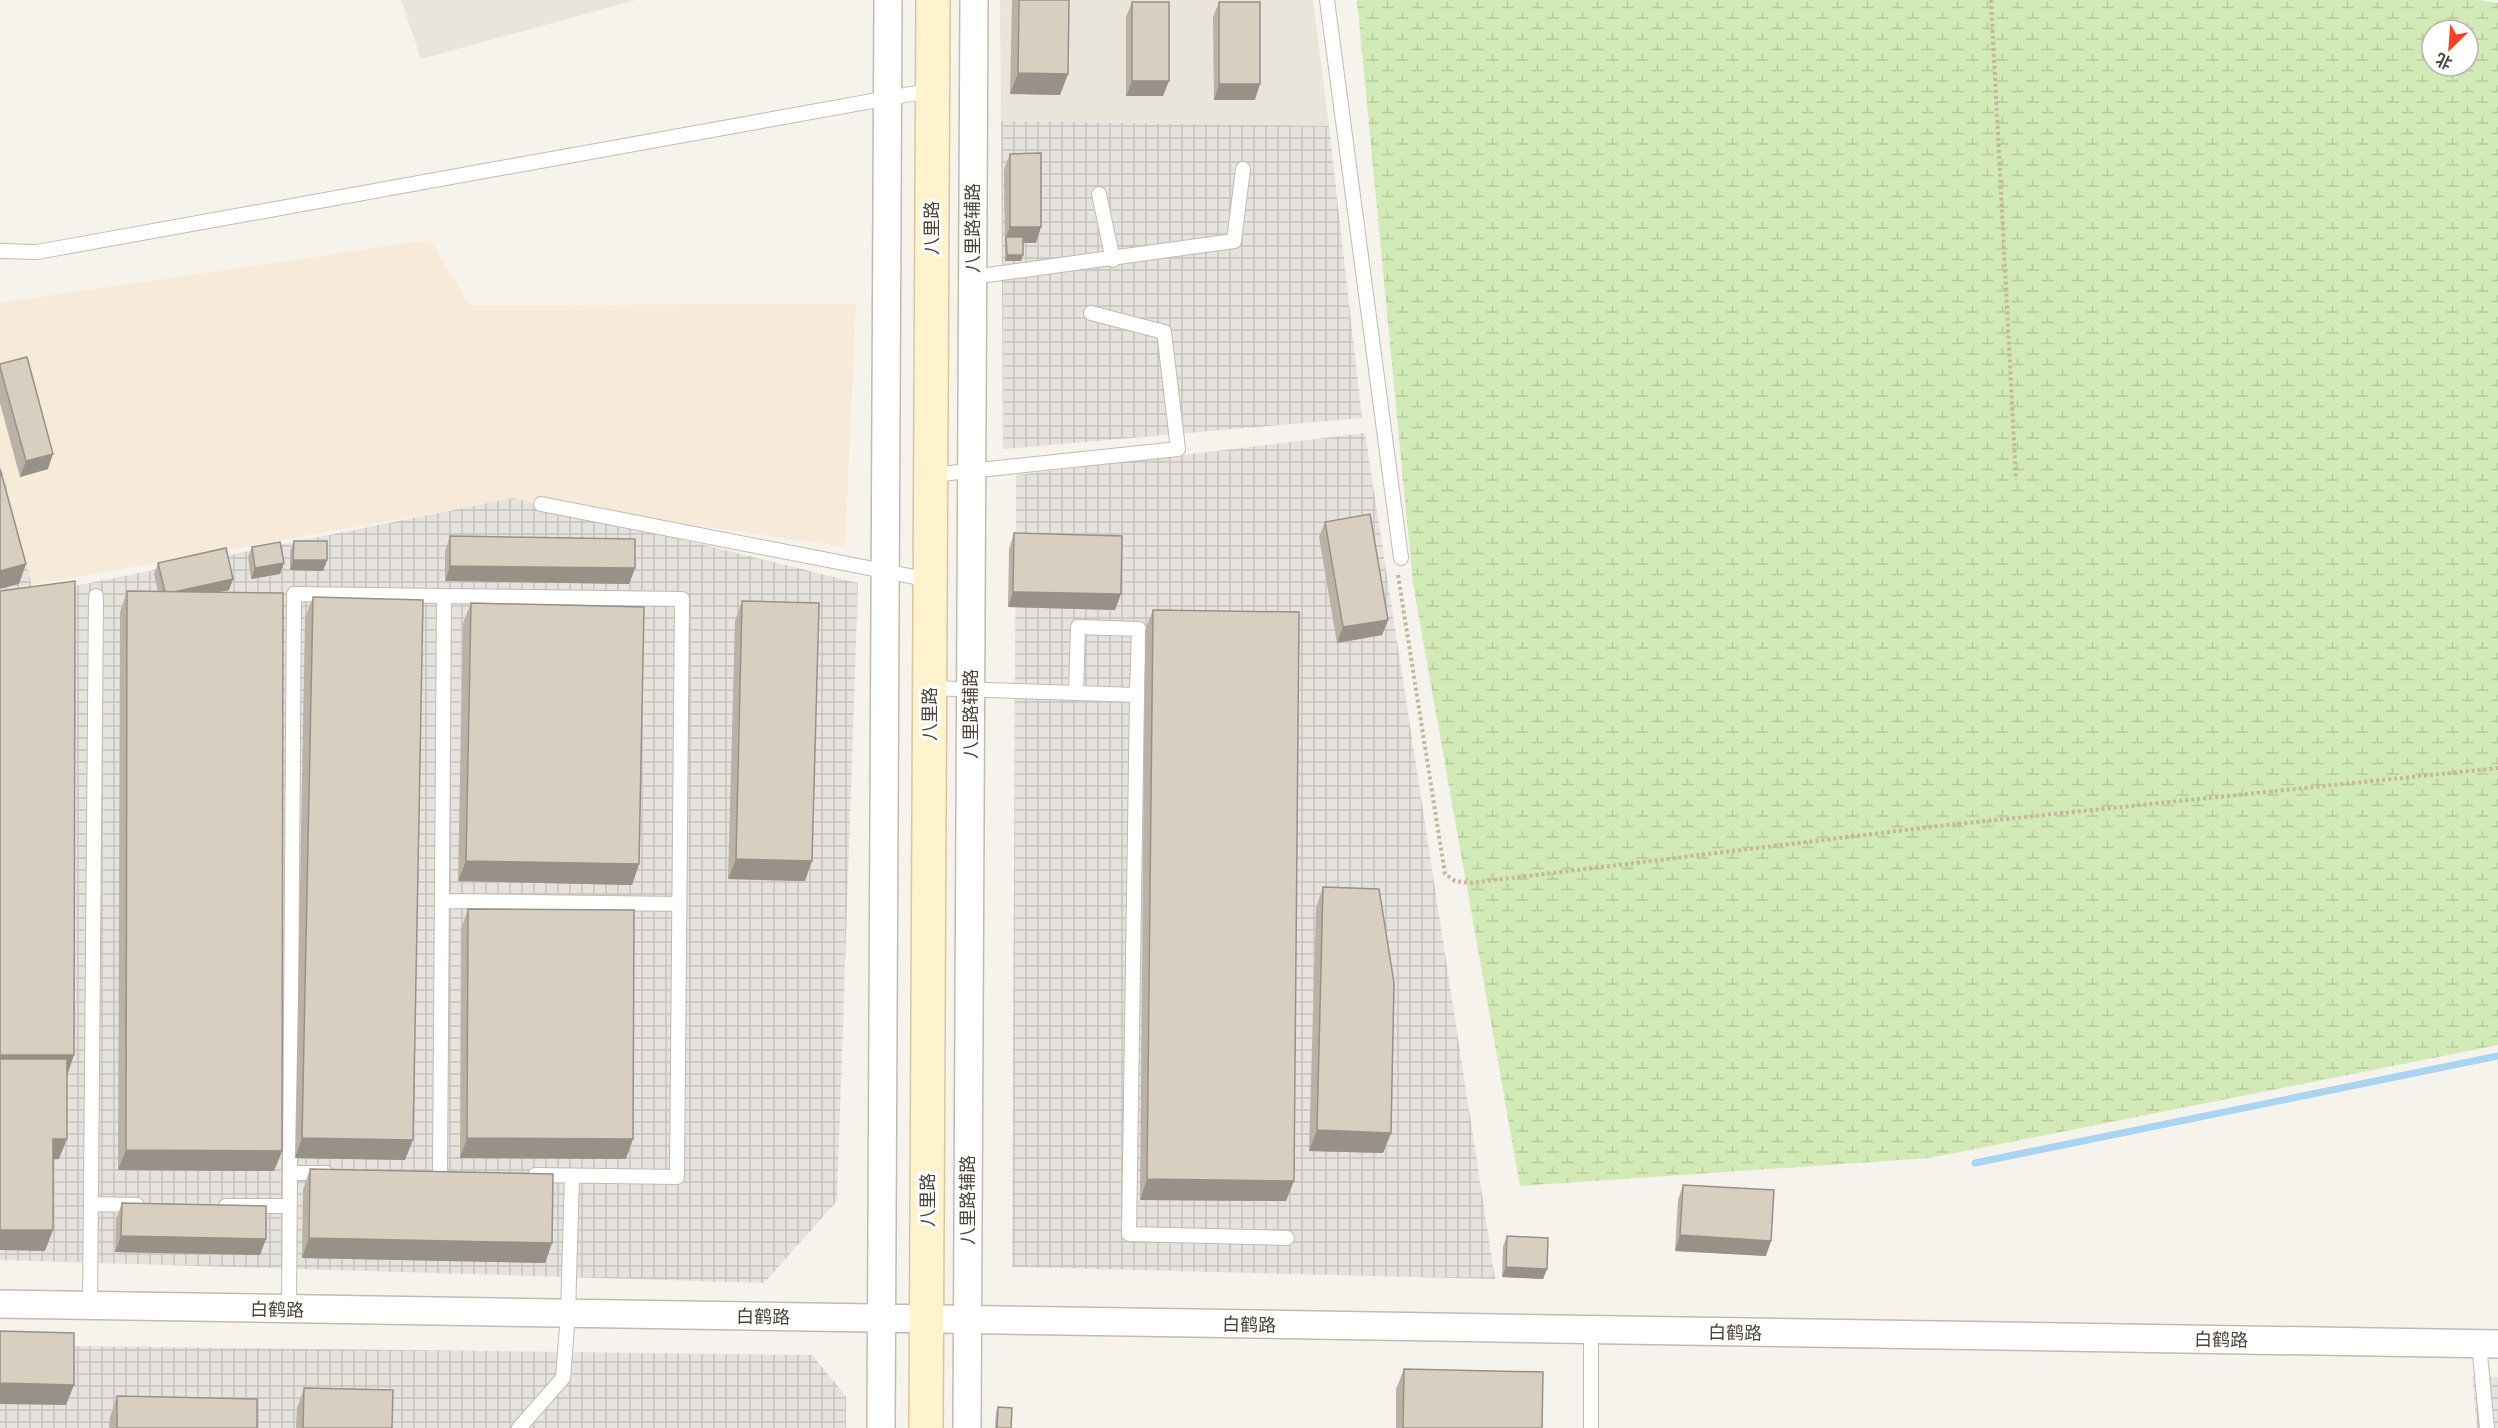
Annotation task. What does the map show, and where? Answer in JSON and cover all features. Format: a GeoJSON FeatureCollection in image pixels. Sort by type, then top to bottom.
{"type":"FeatureCollection","features":[{"type":"Feature","properties":{"kind":"main road","name":"八里路"},"geometry":{"type":"LineString","coordinates":[[927,1428],[933,0]]}},
{"type":"Feature","properties":{"kind":"street"},"geometry":{"type":"LineString","coordinates":[[881,1428],[888,0]]}},
{"type":"Feature","properties":{"kind":"street","name":"八里路辅路"},"geometry":{"type":"LineString","coordinates":[[967,1428],[974,0]]}},
{"type":"Feature","properties":{"kind":"street","name":"白鹤路"},"geometry":{"type":"LineString","coordinates":[[0,1304],[2488,1344]]}},
{"type":"Feature","properties":{"kind":"lane"},"geometry":{"type":"LineString","coordinates":[[1327,0],[1401,558]]}},
{"type":"Feature","properties":{"kind":"lane"},"geometry":{"type":"LineString","coordinates":[[0,251],[37,252],[933,90]]}},
{"type":"Feature","properties":{"kind":"lane"},"geometry":{"type":"LineString","coordinates":[[972,277],[1113,260],[1234,241],[1244,170]]}},
{"type":"Feature","properties":{"kind":"lane"},"geometry":{"type":"LineString","coordinates":[[1100,194],[1113,260]]}},
{"type":"Feature","properties":{"kind":"lane"},"geometry":{"type":"LineString","coordinates":[[931,475],[1178,449],[1164,332],[1091,313]]}},
{"type":"Feature","properties":{"kind":"lane"},"geometry":{"type":"LineString","coordinates":[[541,504],[930,580]]}},
{"type":"Feature","properties":{"kind":"lane"},"geometry":{"type":"LineString","coordinates":[[289,1310],[294,594],[682,599],[678,1177],[517,1175]]}},
{"type":"Feature","properties":{"kind":"lane"},"geometry":{"type":"LineString","coordinates":[[90,1306],[96,596]]}},
{"type":"Feature","properties":{"kind":"lane"},"geometry":{"type":"LineString","coordinates":[[440,1174],[444,596]]}},
{"type":"Feature","properties":{"kind":"lane"},"geometry":{"type":"LineString","coordinates":[[1076,693],[1077,627],[1139,629],[1129,1234],[1287,1238]]}},
{"type":"Feature","properties":{"kind":"lane"},"geometry":{"type":"LineString","coordinates":[[930,688],[1137,695]]}},
{"type":"Feature","properties":{"kind":"lane"},"geometry":{"type":"LineString","coordinates":[[442,901],[680,904]]}},
{"type":"Feature","properties":{"kind":"lane"},"geometry":{"type":"LineString","coordinates":[[290,1173],[336,1173]]}},
{"type":"Feature","properties":{"kind":"lane"},"geometry":{"type":"LineString","coordinates":[[519,1428],[563,1378],[568,1314],[573,1176]]}},
{"type":"Feature","properties":{"kind":"lane"},"geometry":{"type":"LineString","coordinates":[[91,1204],[150,1205]]}},
{"type":"Feature","properties":{"kind":"lane"},"geometry":{"type":"LineString","coordinates":[[208,1205],[289,1206]]}},
{"type":"Feature","properties":{"kind":"lane"},"geometry":{"type":"LineString","coordinates":[[1591,1330],[1592,1428]]}},
{"type":"Feature","properties":{"kind":"lane"},"geometry":{"type":"LineString","coordinates":[[2487,1428],[2488,1344]]}},
{"type":"Feature","properties":{"kind":"path"},"geometry":{"type":"LineString","coordinates":[[1992,0],[2016,480]]}},
{"type":"Feature","properties":{"kind":"path"},"geometry":{"type":"LineString","coordinates":[[1401,558],[1398,576],[1445,874],[1455,881],[1470,883],[1938,826],[2498,768]]}},
{"type":"Feature","properties":{"kind":"shaded area"},"geometry":{"type":"Polygon","coordinates":[[[401,0],[636,0],[421,59],[401,0]]]}},
{"type":"Feature","properties":{"kind":"shaded area"},"geometry":{"type":"Polygon","coordinates":[[[1000,0],[1313,0],[1329,126],[1001,121],[1000,0]]]}},
{"type":"Feature","properties":{"kind":"shaded area"},"geometry":{"type":"Polygon","coordinates":[[[1001,121],[1329,126],[1362,418],[1003,449],[1001,121]]]}},
{"type":"Feature","properties":{"kind":"shaded area"},"geometry":{"type":"Polygon","coordinates":[[[430,240],[469,305],[856,304],[845,547],[511,499],[31,585],[0,461],[0,303],[430,240]]]}},
{"type":"Feature","properties":{"kind":"shaded area"},"geometry":{"type":"Polygon","coordinates":[[[1365,433],[1495,1279],[1012,1267],[1016,475],[1365,433]]]}},
{"type":"Feature","properties":{"kind":"shaded area"},"geometry":{"type":"Polygon","coordinates":[[[0,461],[34,594],[513,498],[858,583],[837,1201],[764,1283],[0,1260],[0,461]]]}},
{"type":"Feature","properties":{"kind":"shaded area"},"geometry":{"type":"Polygon","coordinates":[[[0,1345],[812,1355],[846,1396],[846,1428],[0,1428],[0,1345]]]}},
{"type":"Feature","properties":{"kind":"shaded area"},"geometry":{"type":"Polygon","coordinates":[[[2472,1376],[2498,1377],[2498,1428],[2477,1428],[2472,1376]]]}},
{"type":"Feature","properties":{"kind":"green space"},"geometry":{"type":"Polygon","coordinates":[[[1357,0],[2479,0],[2498,3],[2498,1045],[1930,1158],[1520,1186],[1413,584],[1357,0]]]}},
{"type":"Feature","properties":{"kind":"building"},"geometry":{"type":"Polygon","coordinates":[[[1019,0],[1069,0],[1068,74],[1018,73],[1019,0]]]}},
{"type":"Feature","properties":{"kind":"building"},"geometry":{"type":"Polygon","coordinates":[[[1132,2],[1169,2],[1169,81],[1132,81],[1132,2]]]}},
{"type":"Feature","properties":{"kind":"building"},"geometry":{"type":"Polygon","coordinates":[[[1219,2],[1260,2],[1260,84],[1219,84],[1219,2]]]}},
{"type":"Feature","properties":{"kind":"building"},"geometry":{"type":"Polygon","coordinates":[[[1041,153],[1041,227],[1010,227],[1010,154],[1041,153]]]}},
{"type":"Feature","properties":{"kind":"building"},"geometry":{"type":"Polygon","coordinates":[[[1006,237],[1023,237],[1023,255],[1007,255],[1006,237]]]}},
{"type":"Feature","properties":{"kind":"building"},"geometry":{"type":"Polygon","coordinates":[[[27,357],[53,454],[26,461],[0,364],[27,357]]]}},
{"type":"Feature","properties":{"kind":"building"},"geometry":{"type":"Polygon","coordinates":[[[0,469],[26,564],[0,571],[0,469]]]}},
{"type":"Feature","properties":{"kind":"building"},"geometry":{"type":"Polygon","coordinates":[[[1370,514],[1388,620],[1343,627],[1325,522],[1370,514]]]}},
{"type":"Feature","properties":{"kind":"building"},"geometry":{"type":"Polygon","coordinates":[[[1014,533],[1122,536],[1121,594],[1013,592],[1014,533]]]}},
{"type":"Feature","properties":{"kind":"building"},"geometry":{"type":"Polygon","coordinates":[[[450,536],[635,539],[635,568],[450,566],[450,536]]]}},
{"type":"Feature","properties":{"kind":"building"},"geometry":{"type":"Polygon","coordinates":[[[294,541],[327,541],[327,560],[293,560],[294,541]]]}},
{"type":"Feature","properties":{"kind":"building"},"geometry":{"type":"Polygon","coordinates":[[[280,542],[284,563],[255,568],[252,547],[280,542]]]}},
{"type":"Feature","properties":{"kind":"building"},"geometry":{"type":"Polygon","coordinates":[[[226,548],[233,579],[165,592],[158,563],[226,548]]]}},
{"type":"Feature","properties":{"kind":"building"},"geometry":{"type":"Polygon","coordinates":[[[75,581],[74,1055],[0,1055],[0,591],[75,581]]]}},
{"type":"Feature","properties":{"kind":"building"},"geometry":{"type":"Polygon","coordinates":[[[127,591],[283,593],[282,1151],[126,1150],[127,591]]]}},
{"type":"Feature","properties":{"kind":"building"},"geometry":{"type":"Polygon","coordinates":[[[313,597],[423,600],[413,1140],[302,1138],[313,597]]]}},
{"type":"Feature","properties":{"kind":"building"},"geometry":{"type":"Polygon","coordinates":[[[742,601],[819,603],[812,861],[736,859],[742,601]]]}},
{"type":"Feature","properties":{"kind":"building"},"geometry":{"type":"Polygon","coordinates":[[[471,603],[644,607],[639,864],[466,861],[471,603]]]}},
{"type":"Feature","properties":{"kind":"building"},"geometry":{"type":"Polygon","coordinates":[[[1153,610],[1299,612],[1294,1181],[1147,1179],[1153,610]]]}},
{"type":"Feature","properties":{"kind":"building"},"geometry":{"type":"Polygon","coordinates":[[[1323,887],[1379,889],[1394,983],[1391,1133],[1317,1130],[1323,887]]]}},
{"type":"Feature","properties":{"kind":"building"},"geometry":{"type":"Polygon","coordinates":[[[468,909],[634,910],[633,1139],[467,1138],[468,909]]]}},
{"type":"Feature","properties":{"kind":"building"},"geometry":{"type":"Polygon","coordinates":[[[0,1059],[67,1059],[67,1139],[53,1139],[53,1230],[0,1230],[0,1059]]]}},
{"type":"Feature","properties":{"kind":"building"},"geometry":{"type":"Polygon","coordinates":[[[310,1169],[553,1174],[552,1243],[309,1238],[310,1169]]]}},
{"type":"Feature","properties":{"kind":"building"},"geometry":{"type":"Polygon","coordinates":[[[1683,1185],[1774,1190],[1771,1241],[1680,1235],[1683,1185]]]}},
{"type":"Feature","properties":{"kind":"building"},"geometry":{"type":"Polygon","coordinates":[[[122,1203],[266,1206],[266,1239],[121,1236],[122,1203]]]}},
{"type":"Feature","properties":{"kind":"building"},"geometry":{"type":"Polygon","coordinates":[[[1507,1236],[1548,1238],[1547,1269],[1506,1267],[1507,1236]]]}},
{"type":"Feature","properties":{"kind":"building"},"geometry":{"type":"Polygon","coordinates":[[[0,1331],[74,1333],[74,1385],[0,1383],[0,1331]]]}},
{"type":"Feature","properties":{"kind":"building"},"geometry":{"type":"Polygon","coordinates":[[[1404,1369],[1543,1372],[1542,1428],[1403,1428],[1404,1369]]]}},
{"type":"Feature","properties":{"kind":"building"},"geometry":{"type":"Polygon","coordinates":[[[304,1388],[393,1390],[392,1428],[303,1428],[304,1388]]]}},
{"type":"Feature","properties":{"kind":"building"},"geometry":{"type":"Polygon","coordinates":[[[117,1396],[257,1399],[257,1428],[117,1428],[117,1396]]]}},
{"type":"Feature","properties":{"kind":"building"},"geometry":{"type":"Polygon","coordinates":[[[998,1407],[1012,1408],[1011,1428],[997,1428],[998,1407]]]}},
{"type":"Feature","properties":{"kind":"waterway"},"geometry":{"type":"LineString","coordinates":[[1975,1163],[2498,1056]]}}]}
